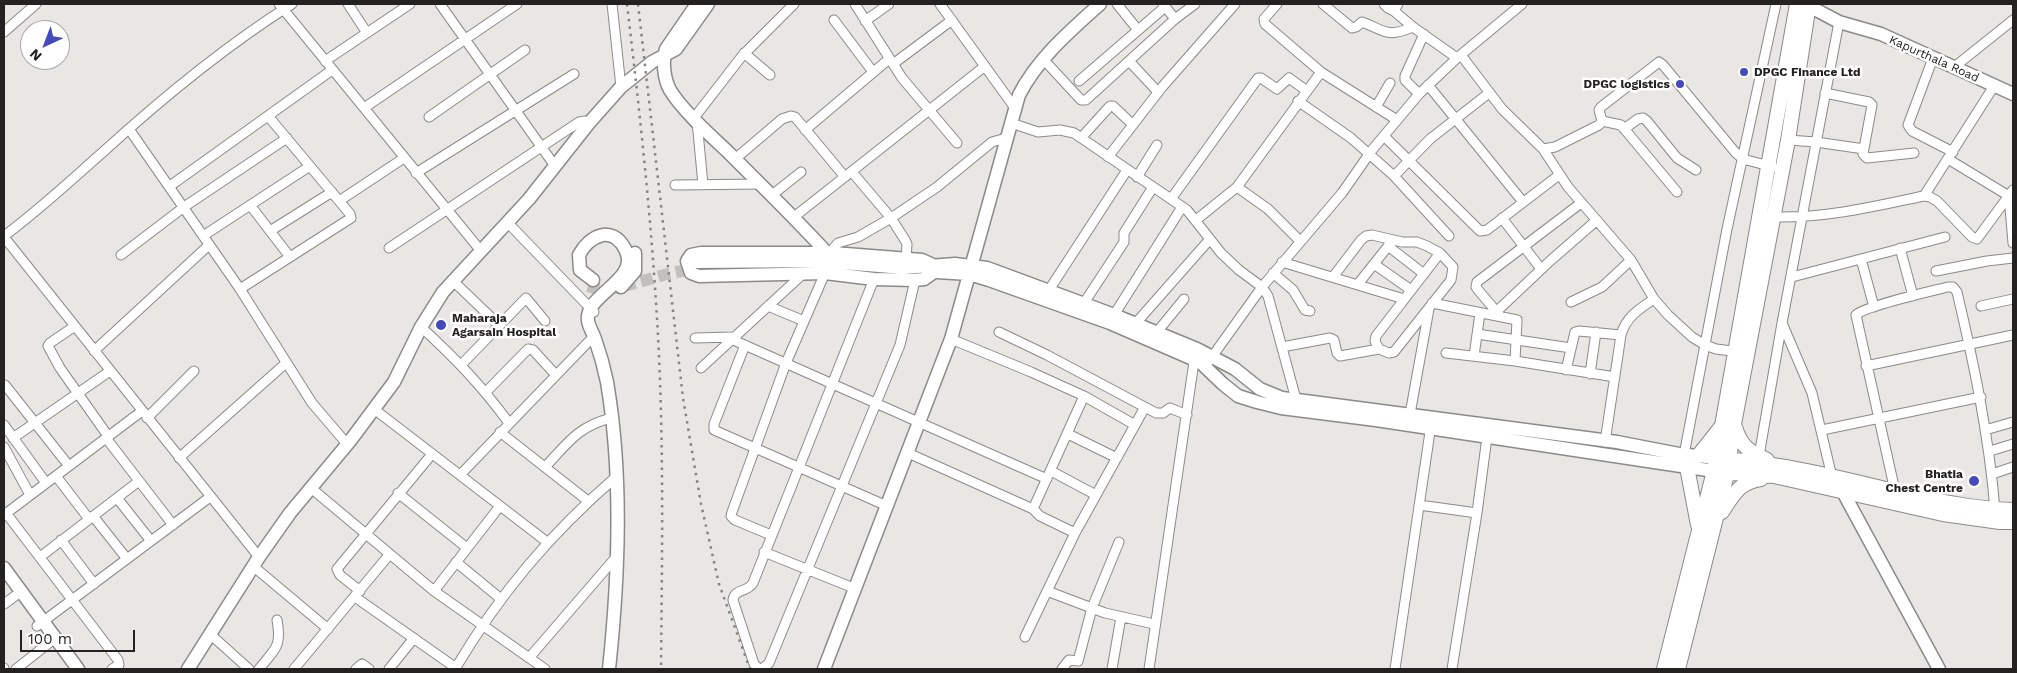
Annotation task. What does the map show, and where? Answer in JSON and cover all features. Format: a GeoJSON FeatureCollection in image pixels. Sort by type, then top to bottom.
{"type":"FeatureCollection","features":[{"type":"Feature","properties":{"kind":"main road"},"geometry":{"type":"LineString","coordinates":[[1699,531],[1690,459],[1728,425],[1749,351],[1773,217],[1775,168],[1788,140],[1809,4]]}},
{"type":"Feature","properties":{"kind":"main road"},"geometry":{"type":"LineString","coordinates":[[1678,669],[1716,521],[1728,425],[1734,352],[1809,4]]}},
{"type":"Feature","properties":{"kind":"main road"},"geometry":{"type":"LineString","coordinates":[[1728,425],[1740,442],[1775,471],[1843,492],[1943,514],[2013,522]]}},
{"type":"Feature","properties":{"kind":"main road"},"geometry":{"type":"LineString","coordinates":[[1722,466],[1832,477],[1938,502],[1995,510],[2013,510]]}},
{"type":"Feature","properties":{"kind":"main road"},"geometry":{"type":"LineString","coordinates":[[1664,669],[1699,531],[1722,466]]}},
{"type":"Feature","properties":{"kind":"main road"},"geometry":{"type":"LineString","coordinates":[[1716,521],[1736,492],[1749,480],[1775,471]]}},
{"type":"Feature","properties":{"kind":"street"},"geometry":{"type":"LineString","coordinates":[[4,32],[36,4]]}},
{"type":"Feature","properties":{"kind":"street"},"geometry":{"type":"LineString","coordinates":[[292,4],[281,7],[202,69],[129,129],[31,216],[4,236],[180,458],[256,561],[328,629]]}},
{"type":"Feature","properties":{"kind":"street"},"geometry":{"type":"LineString","coordinates":[[348,4],[366,33]]}},
{"type":"Feature","properties":{"kind":"street"},"geometry":{"type":"LineString","coordinates":[[325,61],[410,4]]}},
{"type":"Feature","properties":{"kind":"street"},"geometry":{"type":"LineString","coordinates":[[440,4],[555,166]]}},
{"type":"Feature","properties":{"kind":"street"},"geometry":{"type":"LineString","coordinates":[[364,108],[517,4]]}},
{"type":"Feature","properties":{"kind":"street"},"geometry":{"type":"LineString","coordinates":[[612,4],[622,87]]}},
{"type":"Feature","properties":{"kind":"street"},"geometry":{"type":"LineString","coordinates":[[697,4],[668,44],[664,56],[669,88],[675,98],[830,253]]}},
{"type":"Feature","properties":{"kind":"street"},"geometry":{"type":"LineString","coordinates":[[188,669],[256,561],[310,488],[347,444],[394,382],[421,327],[437,300],[452,280],[508,223],[589,123],[622,87],[652,62],[676,48],[708,4]]}},
{"type":"Feature","properties":{"kind":"street"},"geometry":{"type":"LineString","coordinates":[[704,185],[696,119],[744,54],[794,4]]}},
{"type":"Feature","properties":{"kind":"street"},"geometry":{"type":"LineString","coordinates":[[855,4],[891,61],[957,143]]}},
{"type":"Feature","properties":{"kind":"street"},"geometry":{"type":"LineString","coordinates":[[865,20],[889,4]]}},
{"type":"Feature","properties":{"kind":"street"},"geometry":{"type":"LineString","coordinates":[[940,4],[1015,108]]}},
{"type":"Feature","properties":{"kind":"street"},"geometry":{"type":"LineString","coordinates":[[824,669],[951,339],[1010,123],[1024,84],[1056,44],[1100,4]]}},
{"type":"Feature","properties":{"kind":"street"},"geometry":{"type":"LineString","coordinates":[[1116,4],[1138,30]]}},
{"type":"Feature","properties":{"kind":"street"},"geometry":{"type":"LineString","coordinates":[[1043,59],[1083,101],[1088,99],[1175,19],[1195,4]]}},
{"type":"Feature","properties":{"kind":"street"},"geometry":{"type":"LineString","coordinates":[[1108,157],[1158,92],[1235,4]]}},
{"type":"Feature","properties":{"kind":"street"},"geometry":{"type":"LineString","coordinates":[[1277,4],[1263,22],[1321,72],[1397,120]]}},
{"type":"Feature","properties":{"kind":"street"},"geometry":{"type":"LineString","coordinates":[[1323,4],[1352,28],[1362,22],[1388,33],[1403,31],[1413,26]]}},
{"type":"Feature","properties":{"kind":"street"},"geometry":{"type":"LineString","coordinates":[[1384,4],[1388,8],[1396,7],[1413,26],[1459,56],[1489,93],[1543,149],[1559,175],[1631,260],[1654,299],[1668,315],[1692,337],[1704,345],[1734,352],[1749,351]]}},
{"type":"Feature","properties":{"kind":"street"},"geometry":{"type":"LineString","coordinates":[[1149,669],[1154,624],[1187,416],[1202,358],[1342,193],[1369,154],[1419,94],[1459,56],[1522,4]]}},
{"type":"Feature","properties":{"kind":"street"},"geometry":{"type":"LineString","coordinates":[[1690,459],[1704,345],[1776,4]]}},
{"type":"Feature","properties":{"kind":"street"},"geometry":{"type":"LineString","coordinates":[[1809,4],[1839,22],[1854,25]]}},
{"type":"Feature","properties":{"kind":"street"},"geometry":{"type":"LineString","coordinates":[[1809,4],[1842,14],[1854,25]]}},
{"type":"Feature","properties":{"kind":"street"},"geometry":{"type":"LineString","coordinates":[[1079,81],[1164,5],[1175,19]]}},
{"type":"Feature","properties":{"kind":"street"},"geometry":{"type":"LineString","coordinates":[[281,7],[481,251]]}},
{"type":"Feature","properties":{"kind":"street"},"geometry":{"type":"LineString","coordinates":[[834,20],[874,72]]}},
{"type":"Feature","properties":{"kind":"street"},"geometry":{"type":"LineString","coordinates":[[805,130],[874,72],[952,20]]}},
{"type":"Feature","properties":{"kind":"street"},"geometry":{"type":"LineString","coordinates":[[1953,68],[2013,20]]}},
{"type":"Feature","properties":{"kind":"street"},"geometry":{"type":"LineString","coordinates":[[1759,456],[1839,22]]}},
{"type":"Feature","properties":{"kind":"street","name":"Kapurthala Road"},"geometry":{"type":"LineString","coordinates":[[1854,25],[1881,34],[2013,94]]}},
{"type":"Feature","properties":{"kind":"street"},"geometry":{"type":"LineString","coordinates":[[1419,94],[1405,80],[1405,76],[1424,34]]}},
{"type":"Feature","properties":{"kind":"street"},"geometry":{"type":"LineString","coordinates":[[429,117],[525,50]]}},
{"type":"Feature","properties":{"kind":"street"},"geometry":{"type":"LineString","coordinates":[[744,54],[770,75]]}},
{"type":"Feature","properties":{"kind":"street"},"geometry":{"type":"LineString","coordinates":[[1934,58],[1908,125],[1912,131],[2011,193]]}},
{"type":"Feature","properties":{"kind":"street"},"geometry":{"type":"LineString","coordinates":[[1129,61],[1158,92]]}},
{"type":"Feature","properties":{"kind":"street"},"geometry":{"type":"LineString","coordinates":[[1602,121],[1599,110],[1601,107],[1659,62],[1664,65],[1735,152],[1743,159],[1775,168]]}},
{"type":"Feature","properties":{"kind":"street"},"geometry":{"type":"LineString","coordinates":[[794,217],[985,66]]}},
{"type":"Feature","properties":{"kind":"street"},"geometry":{"type":"LineString","coordinates":[[170,186],[332,70]]}},
{"type":"Feature","properties":{"kind":"street"},"geometry":{"type":"LineString","coordinates":[[1196,220],[1237,187],[1321,72]]}},
{"type":"Feature","properties":{"kind":"street"},"geometry":{"type":"LineString","coordinates":[[416,173],[574,74]]}},
{"type":"Feature","properties":{"kind":"street"},"geometry":{"type":"LineString","coordinates":[[1171,199],[1257,79],[1261,78],[1277,89],[1289,78],[1307,91]]}},
{"type":"Feature","properties":{"kind":"street"},"geometry":{"type":"LineString","coordinates":[[1376,107],[1390,83]]}},
{"type":"Feature","properties":{"kind":"street"},"geometry":{"type":"LineString","coordinates":[[1428,85],[1523,202]]}},
{"type":"Feature","properties":{"kind":"street"},"geometry":{"type":"LineString","coordinates":[[1924,196],[1994,86]]}},
{"type":"Feature","properties":{"kind":"street"},"geometry":{"type":"LineString","coordinates":[[1394,176],[1456,118],[1489,93]]}},
{"type":"Feature","properties":{"kind":"street"},"geometry":{"type":"LineString","coordinates":[[1825,94],[1871,104],[1873,108],[1863,154],[1867,158],[1914,153]]}},
{"type":"Feature","properties":{"kind":"street"},"geometry":{"type":"LineString","coordinates":[[1298,101],[1351,138],[1394,176],[1449,236]]}},
{"type":"Feature","properties":{"kind":"street"},"geometry":{"type":"LineString","coordinates":[[1081,138],[1110,106],[1113,106],[1132,124]]}},
{"type":"Feature","properties":{"kind":"street"},"geometry":{"type":"LineString","coordinates":[[240,289],[351,218],[350,214],[268,116]]}},
{"type":"Feature","properties":{"kind":"street"},"geometry":{"type":"LineString","coordinates":[[735,159],[788,116],[795,117],[805,130],[890,218],[907,244],[906,260]]}},
{"type":"Feature","properties":{"kind":"street"},"geometry":{"type":"LineString","coordinates":[[1624,129],[1638,119],[1643,118],[1677,158],[1696,170]]}},
{"type":"Feature","properties":{"kind":"street"},"geometry":{"type":"LineString","coordinates":[[389,248],[579,122],[585,121],[589,123]]}},
{"type":"Feature","properties":{"kind":"street"},"geometry":{"type":"LineString","coordinates":[[1543,149],[1555,147],[1570,140],[1602,121],[1617,123],[1677,192]]}},
{"type":"Feature","properties":{"kind":"street"},"geometry":{"type":"LineString","coordinates":[[1010,123],[1038,132],[1068,131],[1182,206],[1196,220],[1230,263],[1262,287],[1268,296],[1297,405]]}},
{"type":"Feature","properties":{"kind":"street"},"geometry":{"type":"LineString","coordinates":[[129,129],[240,289],[312,403],[347,444]]}},
{"type":"Feature","properties":{"kind":"street"},"geometry":{"type":"LineString","coordinates":[[1384,136],[1480,230],[1487,230],[1559,175]]}},
{"type":"Feature","properties":{"kind":"street"},"geometry":{"type":"LineString","coordinates":[[121,255],[184,207],[287,138]]}},
{"type":"Feature","properties":{"kind":"street"},"geometry":{"type":"LineString","coordinates":[[830,253],[838,243],[858,237],[937,187],[992,142],[1006,138]]}},
{"type":"Feature","properties":{"kind":"street"},"geometry":{"type":"LineString","coordinates":[[1788,140],[1864,149]]}},
{"type":"Feature","properties":{"kind":"street"},"geometry":{"type":"LineString","coordinates":[[1136,177],[1157,145]]}},
{"type":"Feature","properties":{"kind":"street"},"geometry":{"type":"LineString","coordinates":[[339,201],[404,158]]}},
{"type":"Feature","properties":{"kind":"street"},"geometry":{"type":"LineString","coordinates":[[203,236],[310,166]]}},
{"type":"Feature","properties":{"kind":"street"},"geometry":{"type":"LineString","coordinates":[[1049,290],[1127,170]]}},
{"type":"Feature","properties":{"kind":"street"},"geometry":{"type":"LineString","coordinates":[[772,195],[801,172]]}},
{"type":"Feature","properties":{"kind":"street"},"geometry":{"type":"LineString","coordinates":[[675,185],[760,184]]}},
{"type":"Feature","properties":{"kind":"street"},"geometry":{"type":"LineString","coordinates":[[1084,303],[1124,242],[1124,233],[1153,187]]}},
{"type":"Feature","properties":{"kind":"street"},"geometry":{"type":"LineString","coordinates":[[1237,187],[1268,209],[1300,241]]}},
{"type":"Feature","properties":{"kind":"street"},"geometry":{"type":"LineString","coordinates":[[270,231],[332,192]]}},
{"type":"Feature","properties":{"kind":"street"},"geometry":{"type":"LineString","coordinates":[[1773,217],[1802,218],[1846,213],[1924,196],[1937,201],[1972,238],[1977,239],[2011,193]]}},
{"type":"Feature","properties":{"kind":"street"},"geometry":{"type":"LineString","coordinates":[[2011,193],[2013,243]]}},
{"type":"Feature","properties":{"kind":"street"},"geometry":{"type":"LineString","coordinates":[[1499,314],[1478,291],[1477,282],[1581,202]]}},
{"type":"Feature","properties":{"kind":"street"},"geometry":{"type":"LineString","coordinates":[[250,205],[290,257]]}},
{"type":"Feature","properties":{"kind":"street"},"geometry":{"type":"LineString","coordinates":[[1114,314],[1182,206]]}},
{"type":"Feature","properties":{"kind":"street"},"geometry":{"type":"LineString","coordinates":[[1502,218],[1540,269]]}},
{"type":"Feature","properties":{"kind":"street"},"geometry":{"type":"LineString","coordinates":[[1499,314],[1540,269],[1597,220]]}},
{"type":"Feature","properties":{"kind":"street"},"geometry":{"type":"LineString","coordinates":[[508,223],[591,312]]}},
{"type":"Feature","properties":{"kind":"street"},"geometry":{"type":"LineString","coordinates":[[590,283],[575,272],[572,262],[576,244],[592,231],[601,228],[620,232],[632,244],[636,254],[635,271],[627,282],[591,312],[588,320],[602,359],[617,476],[617,556],[609,669]]}},
{"type":"Feature","properties":{"kind":"street"},"geometry":{"type":"LineString","coordinates":[[1282,347],[1330,338],[1334,340],[1337,353],[1340,356],[1379,349],[1389,353],[1394,352],[1451,280],[1453,267],[1440,253],[1417,242],[1391,243],[1366,236],[1332,277]]}},
{"type":"Feature","properties":{"kind":"street"},"geometry":{"type":"LineString","coordinates":[[1792,277],[1945,237]]}},
{"type":"Feature","properties":{"kind":"street"},"geometry":{"type":"LineString","coordinates":[[1136,323],[1210,239]]}},
{"type":"Feature","properties":{"kind":"street"},"geometry":{"type":"LineString","coordinates":[[1358,284],[1391,243]]}},
{"type":"Feature","properties":{"kind":"street"},"geometry":{"type":"LineString","coordinates":[[1391,243],[1424,274]]}},
{"type":"Feature","properties":{"kind":"street"},"geometry":{"type":"LineString","coordinates":[[94,351],[209,245]]}},
{"type":"Feature","properties":{"kind":"street"},"geometry":{"type":"LineString","coordinates":[[1900,248],[1913,296]]}},
{"type":"Feature","properties":{"kind":"street"},"geometry":{"type":"LineString","coordinates":[[830,253],[922,260],[934,269],[924,279],[914,280],[824,273],[699,276],[694,275],[688,269],[687,261],[691,255],[696,254],[830,253]]}},
{"type":"Feature","properties":{"kind":"street"},"geometry":{"type":"LineString","coordinates":[[1379,349],[1375,338],[1440,253]]}},
{"type":"Feature","properties":{"kind":"street"},"geometry":{"type":"LineString","coordinates":[[1936,271],[2013,258]]}},
{"type":"Feature","properties":{"kind":"street"},"geometry":{"type":"LineString","coordinates":[[1861,259],[1874,307]]}},
{"type":"Feature","properties":{"kind":"street"},"geometry":{"type":"LineString","coordinates":[[1572,302],[1602,287],[1631,260]]}},
{"type":"Feature","properties":{"kind":"street"},"geometry":{"type":"LineString","coordinates":[[696,265],[832,261],[904,268],[970,270],[987,268],[1114,314],[1157,332],[1202,358],[1223,384],[1238,396],[1273,406],[1297,405],[1410,414],[1431,423],[1487,437],[1690,459]]}},
{"type":"Feature","properties":{"kind":"street"},"geometry":{"type":"LineString","coordinates":[[1282,262],[1404,299]]}},
{"type":"Feature","properties":{"kind":"street"},"geometry":{"type":"LineString","coordinates":[[1374,264],[1411,290]]}},
{"type":"Feature","properties":{"kind":"street"},"geometry":{"type":"LineString","coordinates":[[970,270],[1235,369],[1260,389],[1297,405],[1431,423],[1605,442],[1722,466]]}},
{"type":"Feature","properties":{"kind":"street"},"geometry":{"type":"LineString","coordinates":[[701,368],[804,273]]}},
{"type":"Feature","properties":{"kind":"street"},"geometry":{"type":"LineString","coordinates":[[771,535],[731,516],[786,363],[824,273]]}},
{"type":"Feature","properties":{"kind":"street"},"geometry":{"type":"LineString","coordinates":[[1273,273],[1293,290],[1305,310],[1310,311]]}},
{"type":"Feature","properties":{"kind":"street"},"geometry":{"type":"LineString","coordinates":[[874,278],[751,586],[737,592],[733,600],[754,664],[761,669],[768,663],[900,345],[914,280]]}},
{"type":"Feature","properties":{"kind":"street"},"geometry":{"type":"LineString","coordinates":[[452,280],[499,325]]}},
{"type":"Feature","properties":{"kind":"street"},"geometry":{"type":"LineString","coordinates":[[1895,491],[1856,319],[1859,312],[1874,307],[1948,287],[1954,288],[1957,292],[1981,397],[1990,451],[1995,510]]}},
{"type":"Feature","properties":{"kind":"street"},"geometry":{"type":"LineString","coordinates":[[462,364],[526,298],[545,321]]}},
{"type":"Feature","properties":{"kind":"street"},"geometry":{"type":"LineString","coordinates":[[1157,332],[1184,299]]}},
{"type":"Feature","properties":{"kind":"street"},"geometry":{"type":"LineString","coordinates":[[1605,442],[1624,325],[1629,317],[1654,299]]}},
{"type":"Feature","properties":{"kind":"street"},"geometry":{"type":"LineString","coordinates":[[1981,306],[2013,299]]}},
{"type":"Feature","properties":{"kind":"street"},"geometry":{"type":"LineString","coordinates":[[1431,305],[1480,313],[1499,314],[1517,320],[1515,361]]}},
{"type":"Feature","properties":{"kind":"street"},"geometry":{"type":"LineString","coordinates":[[1410,414],[1431,305]]}},
{"type":"Feature","properties":{"kind":"street"},"geometry":{"type":"LineString","coordinates":[[768,306],[804,321]]}},
{"type":"Feature","properties":{"kind":"street"},"geometry":{"type":"LineString","coordinates":[[1474,356],[1480,313]]}},
{"type":"Feature","properties":{"kind":"street"},"geometry":{"type":"LineString","coordinates":[[1782,323],[1812,393],[1832,477]]}},
{"type":"Feature","properties":{"kind":"street"},"geometry":{"type":"LineString","coordinates":[[75,326],[48,346],[107,437],[173,525]]}},
{"type":"Feature","properties":{"kind":"street"},"geometry":{"type":"LineString","coordinates":[[421,327],[462,364],[509,423]]}},
{"type":"Feature","properties":{"kind":"street"},"geometry":{"type":"LineString","coordinates":[[999,332],[1047,354],[1160,414],[1170,408],[1187,416]]}},
{"type":"Feature","properties":{"kind":"street"},"geometry":{"type":"LineString","coordinates":[[1566,370],[1575,332],[1621,335]]}},
{"type":"Feature","properties":{"kind":"street"},"geometry":{"type":"LineString","coordinates":[[1590,374],[1596,332]]}},
{"type":"Feature","properties":{"kind":"street"},"geometry":{"type":"LineString","coordinates":[[1477,334],[1571,348]]}},
{"type":"Feature","properties":{"kind":"street"},"geometry":{"type":"LineString","coordinates":[[1866,366],[2013,335]]}},
{"type":"Feature","properties":{"kind":"street"},"geometry":{"type":"LineString","coordinates":[[460,475],[555,374],[594,336]]}},
{"type":"Feature","properties":{"kind":"street"},"geometry":{"type":"LineString","coordinates":[[695,338],[732,338],[875,403],[1096,495]]}},
{"type":"Feature","properties":{"kind":"street"},"geometry":{"type":"LineString","coordinates":[[951,339],[1084,396],[1135,425]]}},
{"type":"Feature","properties":{"kind":"street"},"geometry":{"type":"LineString","coordinates":[[744,345],[713,427],[716,432],[887,506]]}},
{"type":"Feature","properties":{"kind":"street"},"geometry":{"type":"LineString","coordinates":[[486,392],[528,349],[533,350],[555,374]]}},
{"type":"Feature","properties":{"kind":"street"},"geometry":{"type":"LineString","coordinates":[[1446,353],[1515,361],[1615,377]]}},
{"type":"Feature","properties":{"kind":"street"},"geometry":{"type":"LineString","coordinates":[[180,458],[286,363]]}},
{"type":"Feature","properties":{"kind":"street"},"geometry":{"type":"LineString","coordinates":[[13,438],[110,371]]}},
{"type":"Feature","properties":{"kind":"street"},"geometry":{"type":"LineString","coordinates":[[112,669],[119,665],[118,660],[40,556],[5,514],[107,437],[144,414],[194,371]]}},
{"type":"Feature","properties":{"kind":"street"},"geometry":{"type":"LineString","coordinates":[[5,385],[69,466]]}},
{"type":"Feature","properties":{"kind":"street"},"geometry":{"type":"LineString","coordinates":[[1033,509],[1084,396]]}},
{"type":"Feature","properties":{"kind":"street"},"geometry":{"type":"LineString","coordinates":[[1822,430],[1981,397]]}},
{"type":"Feature","properties":{"kind":"street"},"geometry":{"type":"LineString","coordinates":[[1025,638],[1076,533],[1145,407]]}},
{"type":"Feature","properties":{"kind":"street"},"geometry":{"type":"LineString","coordinates":[[374,409],[547,542]]}},
{"type":"Feature","properties":{"kind":"street"},"geometry":{"type":"LineString","coordinates":[[545,467],[579,432],[594,423],[611,418]]}},
{"type":"Feature","properties":{"kind":"street"},"geometry":{"type":"LineString","coordinates":[[1986,430],[2013,422]]}},
{"type":"Feature","properties":{"kind":"street"},"geometry":{"type":"LineString","coordinates":[[1395,669],[1431,423]]}},
{"type":"Feature","properties":{"kind":"street"},"geometry":{"type":"LineString","coordinates":[[4,425],[46,483]]}},
{"type":"Feature","properties":{"kind":"street"},"geometry":{"type":"LineString","coordinates":[[500,432],[588,501]]}},
{"type":"Feature","properties":{"kind":"street"},"geometry":{"type":"LineString","coordinates":[[1068,434],[1117,458]]}},
{"type":"Feature","properties":{"kind":"street"},"geometry":{"type":"LineString","coordinates":[[1452,669],[1487,437]]}},
{"type":"Feature","properties":{"kind":"street"},"geometry":{"type":"LineString","coordinates":[[1990,451],[2013,444]]}},
{"type":"Feature","properties":{"kind":"street"},"geometry":{"type":"LineString","coordinates":[[4,447],[30,495]]}},
{"type":"Feature","properties":{"kind":"street"},"geometry":{"type":"LineString","coordinates":[[908,453],[1033,509],[1040,516],[1076,533]]}},
{"type":"Feature","properties":{"kind":"street"},"geometry":{"type":"LineString","coordinates":[[432,454],[337,569],[357,594],[455,668],[501,599],[547,542],[588,501],[617,476]]}},
{"type":"Feature","properties":{"kind":"street"},"geometry":{"type":"LineString","coordinates":[[1992,474],[2013,467]]}},
{"type":"Feature","properties":{"kind":"street"},"geometry":{"type":"LineString","coordinates":[[56,476],[127,559]]}},
{"type":"Feature","properties":{"kind":"street"},"geometry":{"type":"LineString","coordinates":[[40,556],[139,481]]}},
{"type":"Feature","properties":{"kind":"street"},"geometry":{"type":"LineString","coordinates":[[310,488],[434,591],[545,669]]}},
{"type":"Feature","properties":{"kind":"street"},"geometry":{"type":"LineString","coordinates":[[1843,492],[1939,669]]}},
{"type":"Feature","properties":{"kind":"street"},"geometry":{"type":"LineString","coordinates":[[398,493],[467,548]]}},
{"type":"Feature","properties":{"kind":"street"},"geometry":{"type":"LineString","coordinates":[[40,624],[210,497]]}},
{"type":"Feature","properties":{"kind":"street"},"geometry":{"type":"LineString","coordinates":[[117,498],[151,542]]}},
{"type":"Feature","properties":{"kind":"street"},"geometry":{"type":"LineString","coordinates":[[1419,505],[1477,513]]}},
{"type":"Feature","properties":{"kind":"street"},"geometry":{"type":"LineString","coordinates":[[434,591],[500,506]]}},
{"type":"Feature","properties":{"kind":"street"},"geometry":{"type":"LineString","coordinates":[[61,540],[94,584]]}},
{"type":"Feature","properties":{"kind":"street"},"geometry":{"type":"LineString","coordinates":[[1062,669],[1069,660],[1077,665],[1092,608],[1119,542]]}},
{"type":"Feature","properties":{"kind":"street"},"geometry":{"type":"LineString","coordinates":[[764,552],[856,589]]}},
{"type":"Feature","properties":{"kind":"street"},"geometry":{"type":"LineString","coordinates":[[294,669],[390,556]]}},
{"type":"Feature","properties":{"kind":"street"},"geometry":{"type":"LineString","coordinates":[[529,658],[617,556]]}},
{"type":"Feature","properties":{"kind":"street"},"geometry":{"type":"LineString","coordinates":[[456,562],[501,599]]}},
{"type":"Feature","properties":{"kind":"street"},"geometry":{"type":"LineString","coordinates":[[4,568],[40,624],[49,643],[68,669]]}},
{"type":"Feature","properties":{"kind":"street"},"geometry":{"type":"LineString","coordinates":[[4,581],[78,669]]}},
{"type":"Feature","properties":{"kind":"street"},"geometry":{"type":"LineString","coordinates":[[1047,592],[1120,617],[1154,624]]}},
{"type":"Feature","properties":{"kind":"street"},"geometry":{"type":"LineString","coordinates":[[4,604],[15,596]]}},
{"type":"Feature","properties":{"kind":"street"},"geometry":{"type":"LineString","coordinates":[[1112,669],[1120,617]]}},
{"type":"Feature","properties":{"kind":"street"},"geometry":{"type":"LineString","coordinates":[[259,669],[278,645],[280,636],[277,620]]}},
{"type":"Feature","properties":{"kind":"street"},"geometry":{"type":"LineString","coordinates":[[210,634],[249,669]]}},
{"type":"Feature","properties":{"kind":"street"},"geometry":{"type":"LineString","coordinates":[[389,669],[414,638]]}},
{"type":"Feature","properties":{"kind":"street"},"geometry":{"type":"LineString","coordinates":[[16,669],[26,666],[49,643]]}},
{"type":"Feature","properties":{"kind":"street"},"geometry":{"type":"LineString","coordinates":[[356,669],[362,664],[369,669]]}},
{"type":"Feature","properties":{"kind":"tunnel"},"geometry":{"type":"LineString","coordinates":[[588,286],[604,289],[619,287],[667,274],[696,269]]}},
{"type":"Feature","properties":{"kind":"railway"},"geometry":{"type":"LineString","coordinates":[[627,4],[645,170],[658,336],[662,461],[661,669]]}},
{"type":"Feature","properties":{"kind":"railway"},"geometry":{"type":"LineString","coordinates":[[638,4],[683,398],[701,504],[719,584],[750,669]]}},
{"type":"Feature","properties":{"kind":"place","name":"DPGC Finance Ltd"},"geometry":{"type":"Point","coordinates":[1744,72]}},
{"type":"Feature","properties":{"kind":"place","name":"DPGC logistics"},"geometry":{"type":"Point","coordinates":[1680,84]}},
{"type":"Feature","properties":{"kind":"place","name":"Maharaja Agarsain Hospital"},"geometry":{"type":"Point","coordinates":[441,325]}},
{"type":"Feature","properties":{"kind":"place","name":"Bhatia Chest Centre"},"geometry":{"type":"Point","coordinates":[1974,481]}}]}
